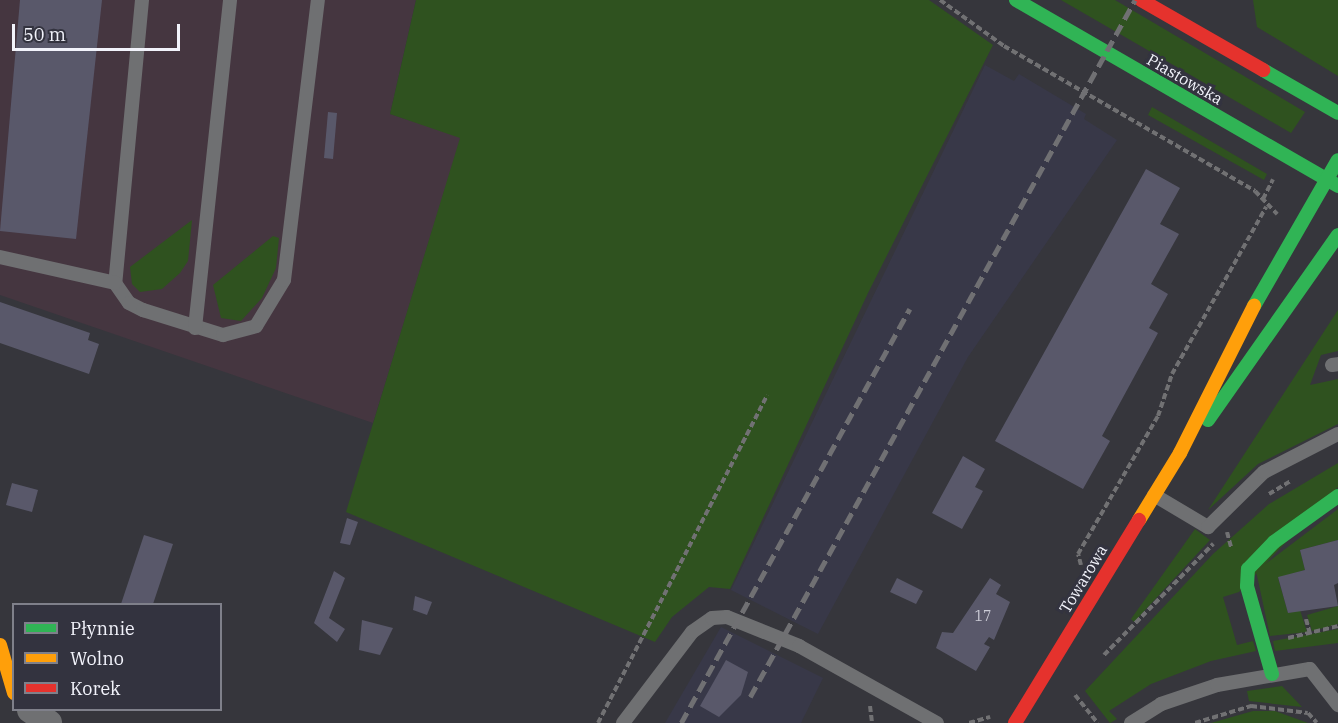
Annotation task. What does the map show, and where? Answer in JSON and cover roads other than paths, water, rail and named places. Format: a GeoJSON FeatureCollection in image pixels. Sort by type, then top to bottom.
{"type":"FeatureCollection","features":[{"type":"Feature","properties":{"kind":"main road","name":"Piastowska"},"geometry":{"type":"LineString","coordinates":[[1016,0],[1332,183]]}},
{"type":"Feature","properties":{"kind":"main road"},"geometry":{"type":"LineString","coordinates":[[1141,0],[1338,113]]}},
{"type":"Feature","properties":{"kind":"main road","name":"Towarowa"},"geometry":{"type":"LineString","coordinates":[[1015,723],[1180,453],[1266,282],[1298,228],[1332,183],[1338,160]]}},
{"type":"Feature","properties":{"kind":"main road","name":"Towarowa"},"geometry":{"type":"LineString","coordinates":[[1180,453],[1228,397],[1338,235]]}},
{"type":"Feature","properties":{"kind":"main road"},"geometry":{"type":"LineString","coordinates":[[1266,282],[1284,282],[1294,302]]}},
{"type":"Feature","properties":{"kind":"main road"},"geometry":{"type":"LineString","coordinates":[[1272,674],[1247,586],[1251,561],[1338,496]]}},
{"type":"Feature","properties":{"kind":"main road"},"geometry":{"type":"LineString","coordinates":[[0,645],[12,686]]}},
{"type":"Feature","properties":{"kind":"street"},"geometry":{"type":"LineString","coordinates":[[32,711],[50,723]]}},
{"type":"Feature","properties":{"kind":"lane"},"geometry":{"type":"LineString","coordinates":[[142,0],[116,283],[129,303],[195,328],[242,334],[267,315],[284,280],[318,0]]}},
{"type":"Feature","properties":{"kind":"lane"},"geometry":{"type":"LineString","coordinates":[[195,328],[230,0]]}},
{"type":"Feature","properties":{"kind":"lane"},"geometry":{"type":"LineString","coordinates":[[0,257],[116,283]]}},
{"type":"Feature","properties":{"kind":"lane"},"geometry":{"type":"LineString","coordinates":[[1154,495],[1208,527],[1264,472],[1338,434]]}},
{"type":"Feature","properties":{"kind":"lane"},"geometry":{"type":"LineString","coordinates":[[623,723],[692,632],[712,618],[727,617],[790,642],[937,723]]}},
{"type":"Feature","properties":{"kind":"lane"},"geometry":{"type":"LineString","coordinates":[[1131,723],[1178,697],[1272,674],[1310,669],[1338,705]]}},
{"type":"Feature","properties":{"kind":"railway"},"geometry":{"type":"LineString","coordinates":[[750,697],[1135,0]]}},
{"type":"Feature","properties":{"kind":"railway"},"geometry":{"type":"LineString","coordinates":[[681,723],[910,309]]}}]}
